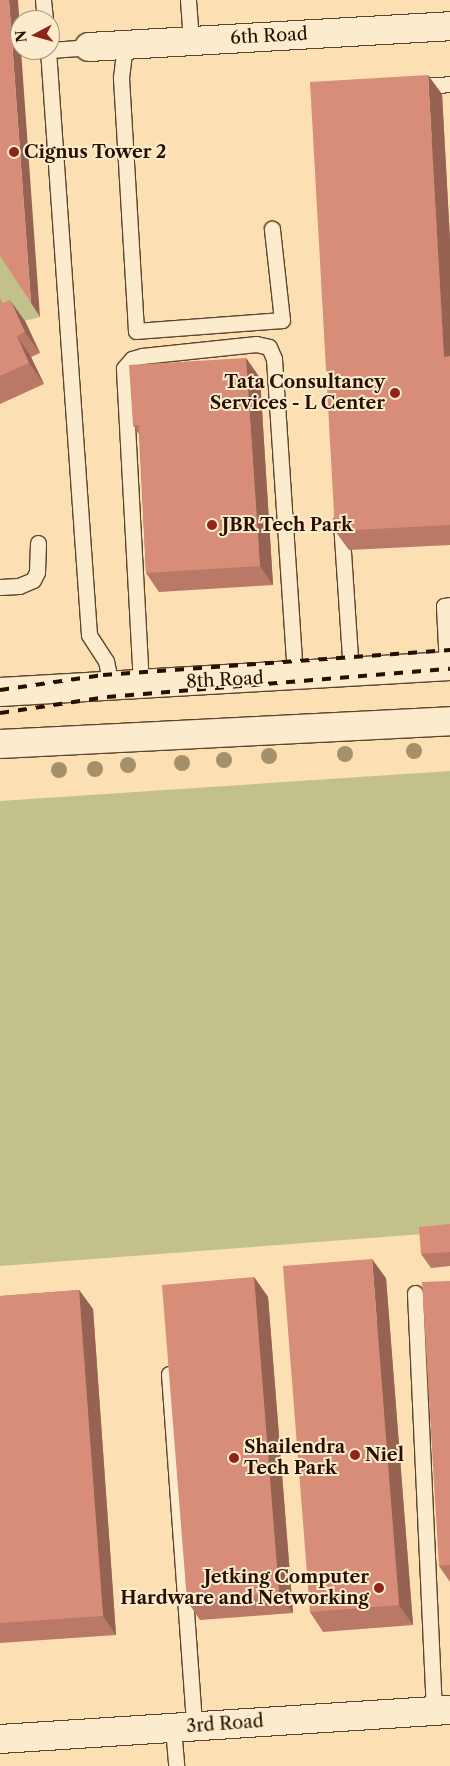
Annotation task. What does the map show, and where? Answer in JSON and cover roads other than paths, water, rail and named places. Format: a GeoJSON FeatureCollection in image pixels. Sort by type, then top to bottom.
{"type":"FeatureCollection","features":[{"type":"Feature","properties":{"kind":"main road","name":"6th Road"},"geometry":{"type":"LineString","coordinates":[[89,47],[450,26]]}},
{"type":"Feature","properties":{"kind":"main road","name":"8th Road"},"geometry":{"type":"LineString","coordinates":[[0,692],[296,677],[449,666]]}},
{"type":"Feature","properties":{"kind":"main road"},"geometry":{"type":"LineString","coordinates":[[0,744],[450,721]]}},
{"type":"Feature","properties":{"kind":"main road","name":"3rd Road"},"geometry":{"type":"LineString","coordinates":[[0,1739],[442,1710]]}},
{"type":"Feature","properties":{"kind":"lane"},"geometry":{"type":"LineString","coordinates":[[188,0],[191,41]]}},
{"type":"Feature","properties":{"kind":"lane"},"geometry":{"type":"LineString","coordinates":[[125,45],[121,78],[136,331],[282,320],[272,229]]}},
{"type":"Feature","properties":{"kind":"lane"},"geometry":{"type":"LineString","coordinates":[[60,49],[89,47]]}},
{"type":"Feature","properties":{"kind":"lane"},"geometry":{"type":"LineString","coordinates":[[50,60],[89,635],[106,661],[111,685]]}},
{"type":"Feature","properties":{"kind":"lane"},"geometry":{"type":"LineString","coordinates":[[401,87],[450,84]]}},
{"type":"Feature","properties":{"kind":"lane"},"geometry":{"type":"LineString","coordinates":[[141,684],[124,368],[132,359],[142,356],[256,344],[269,347],[274,359],[296,677]]}},
{"type":"Feature","properties":{"kind":"lane"},"geometry":{"type":"LineString","coordinates":[[340,504],[351,673]]}},
{"type":"Feature","properties":{"kind":"lane"},"geometry":{"type":"LineString","coordinates":[[0,587],[20,586],[33,580],[38,572],[38,543]]}},
{"type":"Feature","properties":{"kind":"lane"},"geometry":{"type":"LineString","coordinates":[[449,666],[444,606],[450,606]]}},
{"type":"Feature","properties":{"kind":"lane"},"geometry":{"type":"LineString","coordinates":[[415,1293],[442,1710]]}},
{"type":"Feature","properties":{"kind":"lane"},"geometry":{"type":"LineString","coordinates":[[168,1355],[184,1727],[176,1766]]}},
{"type":"Feature","properties":{"kind":"railway"},"geometry":{"type":"LineString","coordinates":[[0,690],[103,675],[450,650]]}},
{"type":"Feature","properties":{"kind":"railway"},"geometry":{"type":"LineString","coordinates":[[0,713],[107,697],[450,669]]}},
{"type":"Feature","properties":{"kind":"place","name":"Cignus Tower 2"},"geometry":{"type":"Point","coordinates":[14,152]}},
{"type":"Feature","properties":{"kind":"place","name":"Tata Consultancy Services - L Center"},"geometry":{"type":"Point","coordinates":[395,393]}},
{"type":"Feature","properties":{"kind":"place","name":"JBR Tech Park"},"geometry":{"type":"Point","coordinates":[212,525]}},
{"type":"Feature","properties":{"kind":"place","name":"Niel"},"geometry":{"type":"Point","coordinates":[355,1455]}},
{"type":"Feature","properties":{"kind":"place","name":"Shailendra Tech Park"},"geometry":{"type":"Point","coordinates":[234,1458]}},
{"type":"Feature","properties":{"kind":"place","name":"Jetking Computer Hardware and Networking"},"geometry":{"type":"Point","coordinates":[379,1588]}}]}
